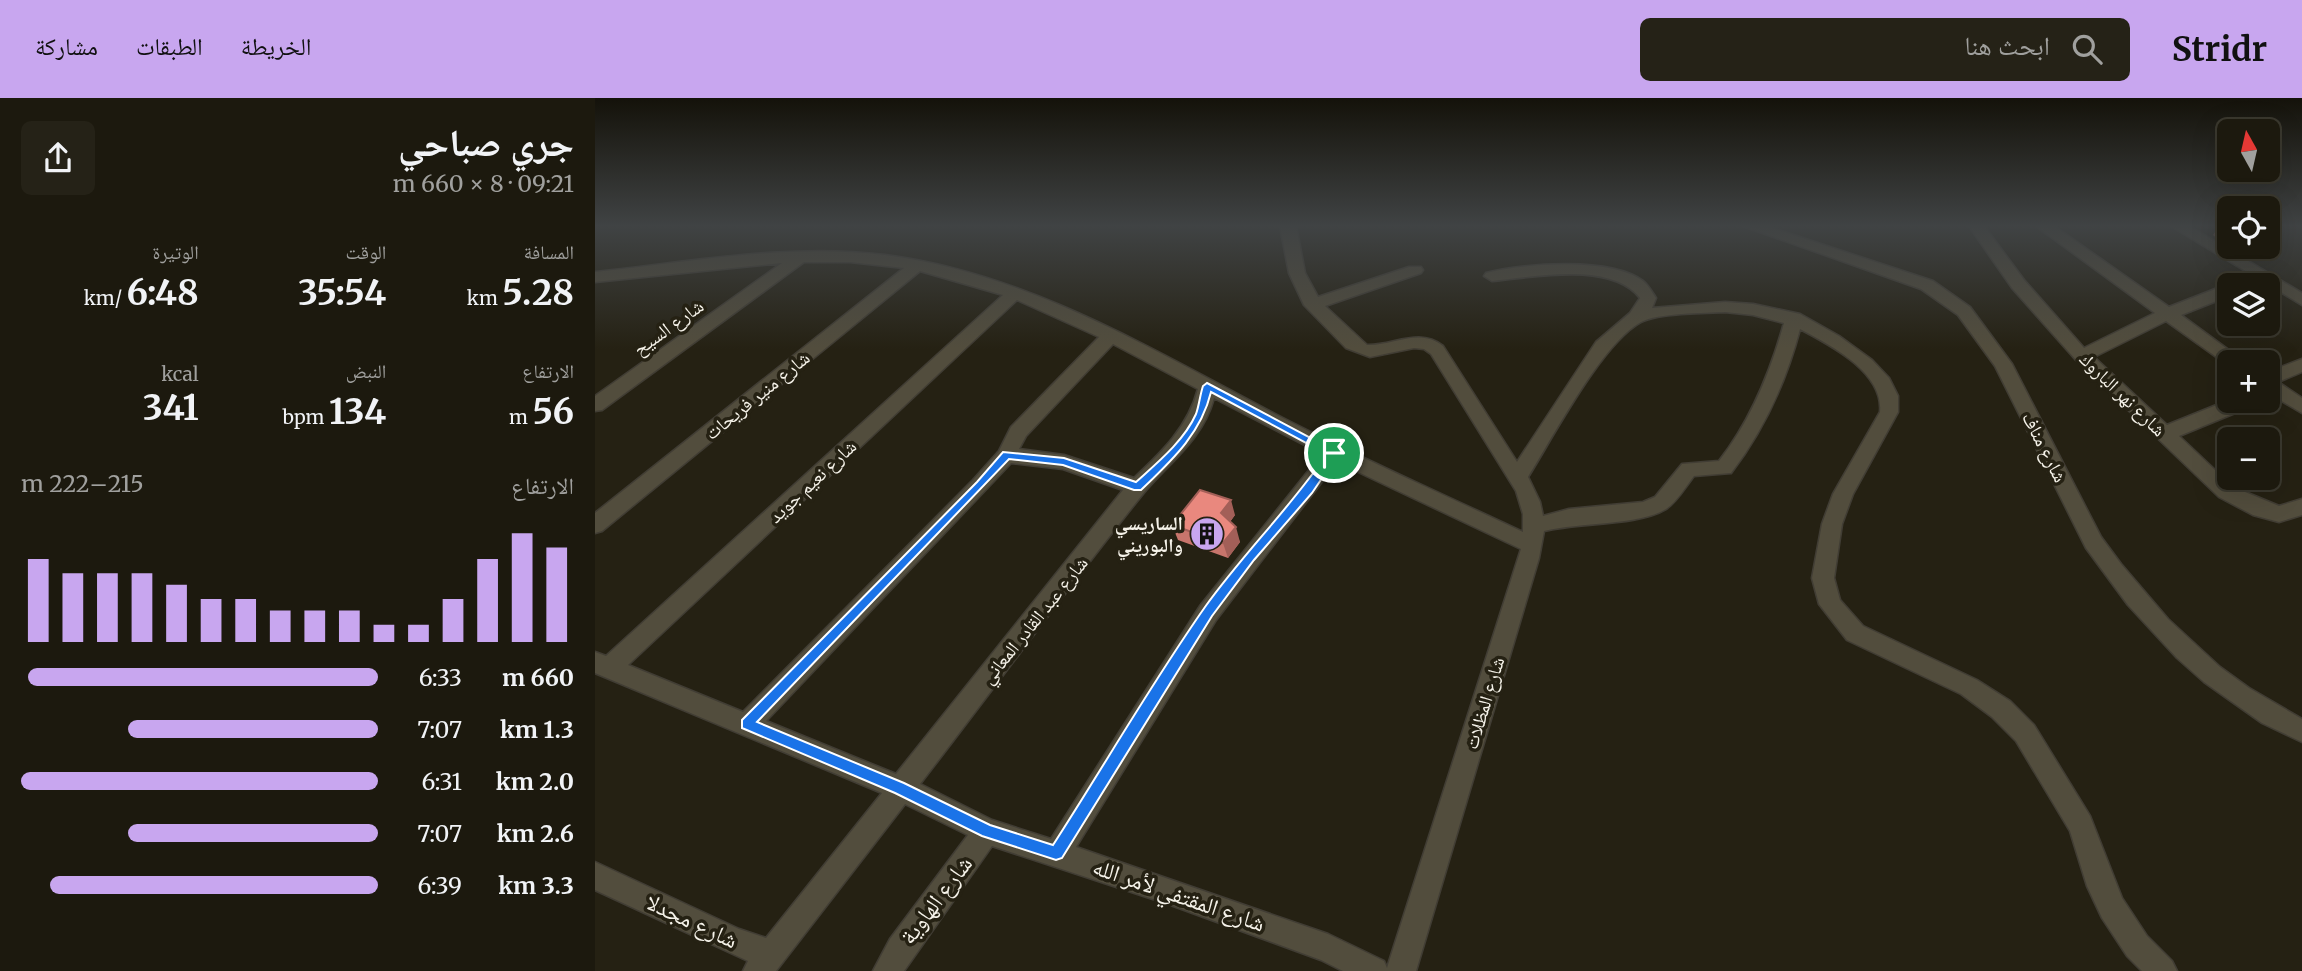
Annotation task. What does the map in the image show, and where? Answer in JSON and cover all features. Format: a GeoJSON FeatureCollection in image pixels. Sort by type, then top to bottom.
{"type":"FeatureCollection","features":[{"type":"Feature","properties":{"kind":"street"},"geometry":{"type":"LineString","coordinates":[[595,277],[706,267]]}},
{"type":"Feature","properties":{"kind":"street","name":"شارع السيح"},"geometry":{"type":"LineString","coordinates":[[595,405],[788,267]]}},
{"type":"Feature","properties":{"kind":"street","name":"شارع منير فريحات"},"geometry":{"type":"LineString","coordinates":[[595,525],[916,267]]}},
{"type":"Feature","properties":{"kind":"street"},"geometry":{"type":"LineString","coordinates":[[925,267],[974,279],[1111,335],[1334,453],[1533,535],[1569,517],[1630,514],[1646,510],[1662,502],[1689,469],[1724,468],[1744,440],[1769,393],[1780,368],[1794,318]]}},
{"type":"Feature","properties":{"kind":"street"},"geometry":{"type":"LineString","coordinates":[[1296,267],[1299,280],[1312,305],[1415,270]]}},
{"type":"Feature","properties":{"kind":"street","name":"شارع مناف"},"geometry":{"type":"LineString","coordinates":[[1875,267],[1927,285],[1964,311],[2003,364],[2093,542],[2104,558],[2151,615],[2204,668],[2278,720],[2302,731]]}},
{"type":"Feature","properties":{"kind":"street","name":"شارع نهر الباروك"},"geometry":{"type":"LineString","coordinates":[[2006,267],[2082,356],[2226,492],[2242,502],[2279,514],[2302,507]]}},
{"type":"Feature","properties":{"kind":"street"},"geometry":{"type":"LineString","coordinates":[[2100,267],[2220,350]]}},
{"type":"Feature","properties":{"kind":"street"},"geometry":{"type":"LineString","coordinates":[[1492,276],[1579,270],[1611,274],[1631,281],[1646,293],[1647,306],[1602,346],[1518,475]]}},
{"type":"Feature","properties":{"kind":"street"},"geometry":{"type":"LineString","coordinates":[[2280,287],[2302,300]]}},
{"type":"Feature","properties":{"kind":"street","name":"شارع نعيم جويد"},"geometry":{"type":"LineString","coordinates":[[602,665],[1014,294]]}},
{"type":"Feature","properties":{"kind":"street"},"geometry":{"type":"LineString","coordinates":[[2082,356],[2167,314],[2217,295]]}},
{"type":"Feature","properties":{"kind":"street","name":"شارع المظلات"},"geometry":{"type":"LineString","coordinates":[[1312,305],[1360,349],[1372,351],[1420,342],[1433,345],[1460,384],[1492,441],[1518,475],[1530,499],[1533,535],[1401,971]]}},
{"type":"Feature","properties":{"kind":"street"},"geometry":{"type":"LineString","coordinates":[[1635,317],[1710,308],[1758,309],[1794,318],[1828,336],[1864,363],[1882,381],[1890,399],[1889,412],[1843,494],[1832,524],[1823,578],[1830,604],[1855,633],[1969,687],[2001,709],[2025,733],[2081,825],[2101,886],[2112,908],[2137,946],[2161,971]]}},
{"type":"Feature","properties":{"kind":"street"},"geometry":{"type":"LineString","coordinates":[[747,724],[980,485],[1006,455],[1018,432],[1111,335]]}},
{"type":"Feature","properties":{"kind":"street"},"geometry":{"type":"LineString","coordinates":[[2280,379],[2302,365]]}},
{"type":"Feature","properties":{"kind":"street","name":"شارع عبد القادر المعاني"},"geometry":{"type":"LineString","coordinates":[[764,962],[1137,487],[1185,438],[1200,415],[1207,386]]}},
{"type":"Feature","properties":{"kind":"street"},"geometry":{"type":"LineString","coordinates":[[2280,393],[2302,407]]}},
{"type":"Feature","properties":{"kind":"street"},"geometry":{"type":"LineString","coordinates":[[2165,434],[2217,413]]}},
{"type":"Feature","properties":{"kind":"street"},"geometry":{"type":"LineString","coordinates":[[1056,853],[1208,612],[1249,556],[1308,490],[1334,453]]}},
{"type":"Feature","properties":{"kind":"street"},"geometry":{"type":"LineString","coordinates":[[1006,455],[1064,462],[1137,487]]}},
{"type":"Feature","properties":{"kind":"street","name":"شارع المقتفي لأمر الله"},"geometry":{"type":"LineString","coordinates":[[602,665],[899,788],[987,831],[1328,948],[1374,971]]}},
{"type":"Feature","properties":{"kind":"street","name":"شارع الهاوية"},"geometry":{"type":"LineString","coordinates":[[888,971],[900,948],[987,831]]}},
{"type":"Feature","properties":{"kind":"street","name":"شارع مجدلا"},"geometry":{"type":"LineString","coordinates":[[595,876],[735,942],[764,962]]}},
{"type":"Feature","properties":{"kind":"building"},"geometry":{"type":"Polygon","coordinates":[[[1200,490],[1231,500],[1221,513],[1236,527],[1223,543],[1172,525],[1200,490]]]}},
{"type":"Feature","properties":{"kind":"place","name":"الساريسي والبوريني"},"geometry":{"type":"Point","coordinates":[1207,534]}},
{"type":"Feature","properties":{"kind":"route"},"geometry":{"type":"LineString","coordinates":[[1207,386],[1334,453],[1308,490],[1249,556],[1208,612],[1056,853],[987,831],[899,788],[747,724],[1006,455],[1041,457],[1064,462],[1137,487],[1185,438],[1200,415],[1207,386]]}}]}
